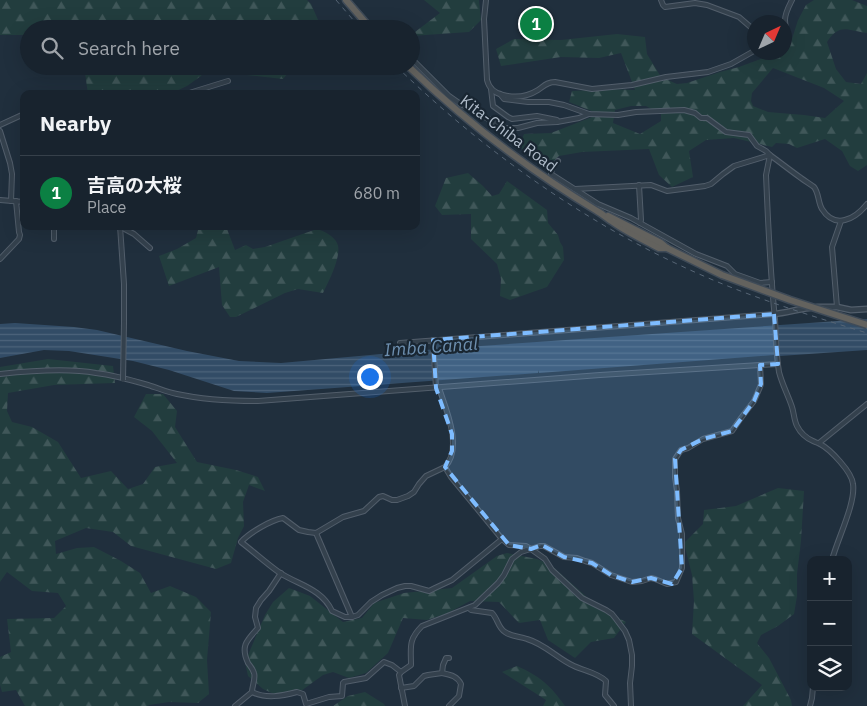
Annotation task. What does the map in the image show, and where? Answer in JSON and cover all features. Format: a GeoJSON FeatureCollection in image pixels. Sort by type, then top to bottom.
{"type":"FeatureCollection","features":[{"type":"Feature","properties":{"kind":"highway"},"geometry":{"type":"LineString","coordinates":[[346,0],[363,20]]}},
{"type":"Feature","properties":{"kind":"highway","name":"Kita-Chiba Road"},"geometry":{"type":"LineString","coordinates":[[418,75],[446,102],[494,141],[552,183],[643,240],[660,248],[667,248]]}},
{"type":"Feature","properties":{"kind":"highway","name":"Kita-Chiba Road"},"geometry":{"type":"LineString","coordinates":[[600,213],[615,218],[667,248],[722,275],[790,300],[867,324]]}},
{"type":"Feature","properties":{"kind":"street"},"geometry":{"type":"LineString","coordinates":[[486,0],[484,19],[487,80],[488,86],[500,94],[521,96],[532,93],[549,82],[592,88],[632,85],[666,77],[708,72],[731,64],[747,55]]}},
{"type":"Feature","properties":{"kind":"street"},"geometry":{"type":"LineString","coordinates":[[661,0],[663,5],[668,7],[694,3],[716,8],[740,18],[747,24]]}},
{"type":"Feature","properties":{"kind":"street"},"geometry":{"type":"LineString","coordinates":[[786,15],[792,0]]}},
{"type":"Feature","properties":{"kind":"street"},"geometry":{"type":"LineString","coordinates":[[420,67],[454,99],[505,128],[557,122],[589,114]]}},
{"type":"Feature","properties":{"kind":"street"},"geometry":{"type":"LineString","coordinates":[[199,90],[228,81]]}},
{"type":"Feature","properties":{"kind":"street"},"geometry":{"type":"LineString","coordinates":[[491,89],[493,106],[508,117],[516,119],[544,116],[557,120],[557,122]]}},
{"type":"Feature","properties":{"kind":"street"},"geometry":{"type":"LineString","coordinates":[[500,94],[504,99],[549,102],[589,114],[618,115],[646,111],[684,110],[695,113],[701,118],[707,118],[726,132],[749,135],[754,145],[766,151],[815,188],[823,210],[828,216],[841,221],[857,215],[867,204]]}},
{"type":"Feature","properties":{"kind":"street"},"geometry":{"type":"LineString","coordinates":[[0,125],[20,116]]}},
{"type":"Feature","properties":{"kind":"street"},"geometry":{"type":"LineString","coordinates":[[0,131],[10,163],[13,201],[20,235],[19,239],[0,259]]}},
{"type":"Feature","properties":{"kind":"street"},"geometry":{"type":"LineString","coordinates":[[575,190],[651,185],[666,191],[705,186],[711,184],[734,166],[770,155]]}},
{"type":"Feature","properties":{"kind":"street"},"geometry":{"type":"LineString","coordinates":[[770,155],[766,175],[774,317],[778,363],[783,387],[800,432],[813,442],[819,443],[844,466],[851,475],[853,483],[853,491],[846,519],[833,556]]}},
{"type":"Feature","properties":{"kind":"street"},"geometry":{"type":"LineString","coordinates":[[558,160],[552,169],[552,174],[598,204],[625,215],[696,254],[727,266],[735,274],[760,282],[772,282]]}},
{"type":"Feature","properties":{"kind":"street"},"geometry":{"type":"LineString","coordinates":[[638,232],[641,224],[639,185]]}},
{"type":"Feature","properties":{"kind":"street"},"geometry":{"type":"LineString","coordinates":[[0,200],[20,202]]}},
{"type":"Feature","properties":{"kind":"street"},"geometry":{"type":"LineString","coordinates":[[837,307],[832,247],[841,221]]}},
{"type":"Feature","properties":{"kind":"street"},"geometry":{"type":"LineString","coordinates":[[54,230],[54,239]]}},
{"type":"Feature","properties":{"kind":"street"},"geometry":{"type":"LineString","coordinates":[[119,230],[125,308],[123,380]]}},
{"type":"Feature","properties":{"kind":"street"},"geometry":{"type":"LineString","coordinates":[[126,230],[150,248]]}},
{"type":"Feature","properties":{"kind":"street"},"geometry":{"type":"LineString","coordinates":[[400,343],[774,317],[803,308],[828,306],[852,310],[867,309]]}},
{"type":"Feature","properties":{"kind":"street"},"geometry":{"type":"LineString","coordinates":[[433,340],[436,383],[447,411],[452,434],[452,451],[448,464],[426,476],[414,492],[408,496],[398,500],[392,500],[383,496],[379,497],[364,511],[343,517],[316,533],[299,530],[283,518],[253,532],[241,542],[281,573],[326,600],[332,611],[345,617],[352,617],[358,615],[377,598],[396,588],[410,586],[428,591],[452,580],[502,539]]}},
{"type":"Feature","properties":{"kind":"street"},"geometry":{"type":"LineString","coordinates":[[0,374],[78,371],[96,373],[176,394],[236,401],[279,400],[778,363]]}},
{"type":"Feature","properties":{"kind":"street"},"geometry":{"type":"LineString","coordinates":[[405,706],[399,675],[410,665],[412,637],[422,626],[475,605],[498,583],[512,559],[521,552],[544,546],[564,557],[577,558],[611,575],[632,582],[651,578],[667,584],[676,582],[682,568],[682,534],[678,518],[675,458],[681,450],[688,448],[703,438],[732,431],[754,401],[760,387],[760,365]]}},
{"type":"Feature","properties":{"kind":"street"},"geometry":{"type":"LineString","coordinates":[[819,443],[867,404]]}},
{"type":"Feature","properties":{"kind":"street"},"geometry":{"type":"LineString","coordinates":[[445,467],[502,539],[509,545],[531,548],[545,559],[552,570],[582,598],[612,614],[625,631],[629,640],[632,656],[631,706]]}},
{"type":"Feature","properties":{"kind":"street"},"geometry":{"type":"LineString","coordinates":[[316,533],[352,617]]}},
{"type":"Feature","properties":{"kind":"street"},"geometry":{"type":"LineString","coordinates":[[252,692],[255,676],[244,648],[250,636],[258,628],[255,618],[258,603],[281,573]]}},
{"type":"Feature","properties":{"kind":"street"},"geometry":{"type":"LineString","coordinates":[[469,608],[471,610],[492,613],[506,634],[536,643],[567,662],[603,678],[606,681],[605,695],[614,706]]}},
{"type":"Feature","properties":{"kind":"street"},"geometry":{"type":"LineString","coordinates":[[442,672],[444,661],[446,658],[449,658]]}},
{"type":"Feature","properties":{"kind":"street"},"geometry":{"type":"LineString","coordinates":[[252,692],[259,696],[278,696],[297,692],[303,694],[306,704],[342,696],[344,682],[366,678],[384,662],[401,672]]}},
{"type":"Feature","properties":{"kind":"street"},"geometry":{"type":"LineString","coordinates":[[401,688],[414,686],[428,674],[442,672],[454,676],[461,684],[459,696],[449,706]]}},
{"type":"Feature","properties":{"kind":"street"},"geometry":{"type":"LineString","coordinates":[[810,706],[813,691]]}},
{"type":"Feature","properties":{"kind":"street"},"geometry":{"type":"LineString","coordinates":[[235,706],[252,692]]}},
{"type":"Feature","properties":{"kind":"highlighted area"},"geometry":{"type":"Polygon","coordinates":[[[774,314],[778,364],[760,365],[761,384],[754,401],[732,431],[703,439],[681,450],[675,459],[682,568],[672,584],[651,578],[632,582],[611,575],[592,563],[564,557],[542,545],[531,549],[509,545],[445,467],[452,451],[452,434],[436,388],[433,340],[774,314]]]}},
{"type":"Feature","properties":{"kind":"green space"},"geometry":{"type":"Polygon","coordinates":[[[0,0],[307,0],[311,4],[318,20],[20,20],[20,35],[0,35],[0,0]]]}},
{"type":"Feature","properties":{"kind":"green space"},"geometry":{"type":"Polygon","coordinates":[[[424,0],[479,0],[481,20],[469,32],[420,35],[420,28],[440,13],[424,0]]]}},
{"type":"Feature","properties":{"kind":"green space"},"geometry":{"type":"Polygon","coordinates":[[[814,0],[852,0],[867,6],[867,33],[845,29],[840,30],[827,42],[836,69],[846,82],[861,84],[867,73],[867,165],[858,171],[850,166],[842,151],[825,139],[797,148],[789,144],[776,143],[772,147],[734,138],[706,140],[689,151],[693,177],[672,187],[659,175],[649,149],[582,152],[559,156],[548,166],[519,147],[524,134],[551,133],[592,117],[594,112],[569,102],[572,91],[635,90],[621,53],[599,58],[561,57],[501,66],[496,49],[514,39],[561,40],[617,34],[645,37],[647,54],[661,77],[677,84],[687,83],[758,60],[792,60],[792,39],[798,20],[806,5],[814,0]],[[773,68],[752,93],[751,101],[753,106],[768,112],[825,118],[844,101],[824,88],[773,68]],[[631,106],[615,110],[613,123],[640,134],[661,121],[661,114],[646,106],[631,106]]]}},
{"type":"Feature","properties":{"kind":"green space"},"geometry":{"type":"Polygon","coordinates":[[[85,75],[202,75],[178,90],[87,90],[85,75]]]}},
{"type":"Feature","properties":{"kind":"green space"},"geometry":{"type":"Polygon","coordinates":[[[246,75],[286,75],[283,79],[246,75]]]}},
{"type":"Feature","properties":{"kind":"green space"},"geometry":{"type":"Polygon","coordinates":[[[468,173],[492,196],[499,194],[507,181],[547,210],[548,223],[558,235],[563,247],[564,260],[547,287],[510,300],[500,296],[501,279],[497,264],[471,239],[471,214],[442,215],[435,206],[446,178],[468,173]]]}},
{"type":"Feature","properties":{"kind":"green space"},"geometry":{"type":"Polygon","coordinates":[[[198,230],[227,230],[235,250],[246,245],[253,249],[265,247],[314,230],[320,230],[336,240],[338,254],[337,261],[323,293],[298,289],[285,293],[236,317],[230,317],[222,305],[219,267],[169,286],[159,256],[177,249],[196,238],[198,230]]]}},
{"type":"Feature","properties":{"kind":"green space"},"geometry":{"type":"Polygon","coordinates":[[[48,359],[113,366],[115,383],[54,385],[8,393],[7,411],[12,422],[32,427],[58,442],[81,478],[111,471],[128,489],[143,484],[155,467],[177,463],[152,431],[134,417],[146,394],[163,394],[177,411],[175,427],[197,462],[236,470],[258,477],[265,491],[249,485],[243,502],[244,526],[238,538],[231,563],[216,569],[131,546],[113,532],[86,528],[55,541],[56,554],[77,548],[94,547],[140,573],[151,593],[170,586],[196,597],[211,612],[207,660],[209,694],[198,703],[169,702],[148,706],[25,706],[16,690],[2,692],[0,685],[0,657],[11,652],[7,619],[54,618],[66,606],[58,593],[32,591],[7,572],[0,582],[0,367],[48,359]]]}},
{"type":"Feature","properties":{"kind":"green space"},"geometry":{"type":"Polygon","coordinates":[[[778,488],[804,491],[797,596],[794,614],[778,626],[761,635],[757,643],[769,658],[791,700],[792,706],[743,706],[762,685],[692,634],[694,601],[692,575],[684,543],[703,524],[704,510],[736,506],[778,488]]]}},
{"type":"Feature","properties":{"kind":"green space"},"geometry":{"type":"Polygon","coordinates":[[[507,553],[537,559],[551,565],[599,608],[626,622],[614,638],[591,642],[575,658],[548,640],[540,620],[519,623],[499,602],[470,601],[448,613],[427,620],[403,618],[388,653],[366,673],[349,678],[333,672],[323,675],[301,691],[274,694],[263,689],[248,676],[245,662],[265,615],[273,602],[289,588],[310,596],[343,622],[362,618],[374,603],[404,593],[452,588],[497,556],[507,553]]]}},
{"type":"Feature","properties":{"kind":"green space"},"geometry":{"type":"Polygon","coordinates":[[[517,666],[544,682],[565,706],[543,706],[546,700],[502,672],[517,666]]]}},
{"type":"Feature","properties":{"kind":"green space"},"geometry":{"type":"Polygon","coordinates":[[[365,692],[385,706],[333,706],[348,696],[365,692]]]}},
{"type":"Feature","properties":{"kind":"water"},"geometry":{"type":"Polygon","coordinates":[[[867,319],[867,350],[774,355],[539,373],[538,370],[538,373],[267,393],[234,391],[169,370],[133,361],[69,351],[44,350],[0,358],[0,324],[15,323],[97,330],[239,361],[281,363],[437,349],[867,319]]]}},
{"type":"Feature","properties":{"kind":"railway"},"geometry":{"type":"LineString","coordinates":[[336,0],[353,20]]}},
{"type":"Feature","properties":{"kind":"railway"},"geometry":{"type":"LineString","coordinates":[[406,75],[431,99],[505,160],[544,188],[626,238],[669,260],[732,288],[867,333]]}},
{"type":"Feature","properties":{"kind":"place","name":"吉高の大桜"},"geometry":{"type":"Point","coordinates":[536,24]}},
{"type":"Feature","properties":{"kind":"water label","name":"Imba Canal"},"geometry":{"type":"Point","coordinates":[431,347]}}]}
